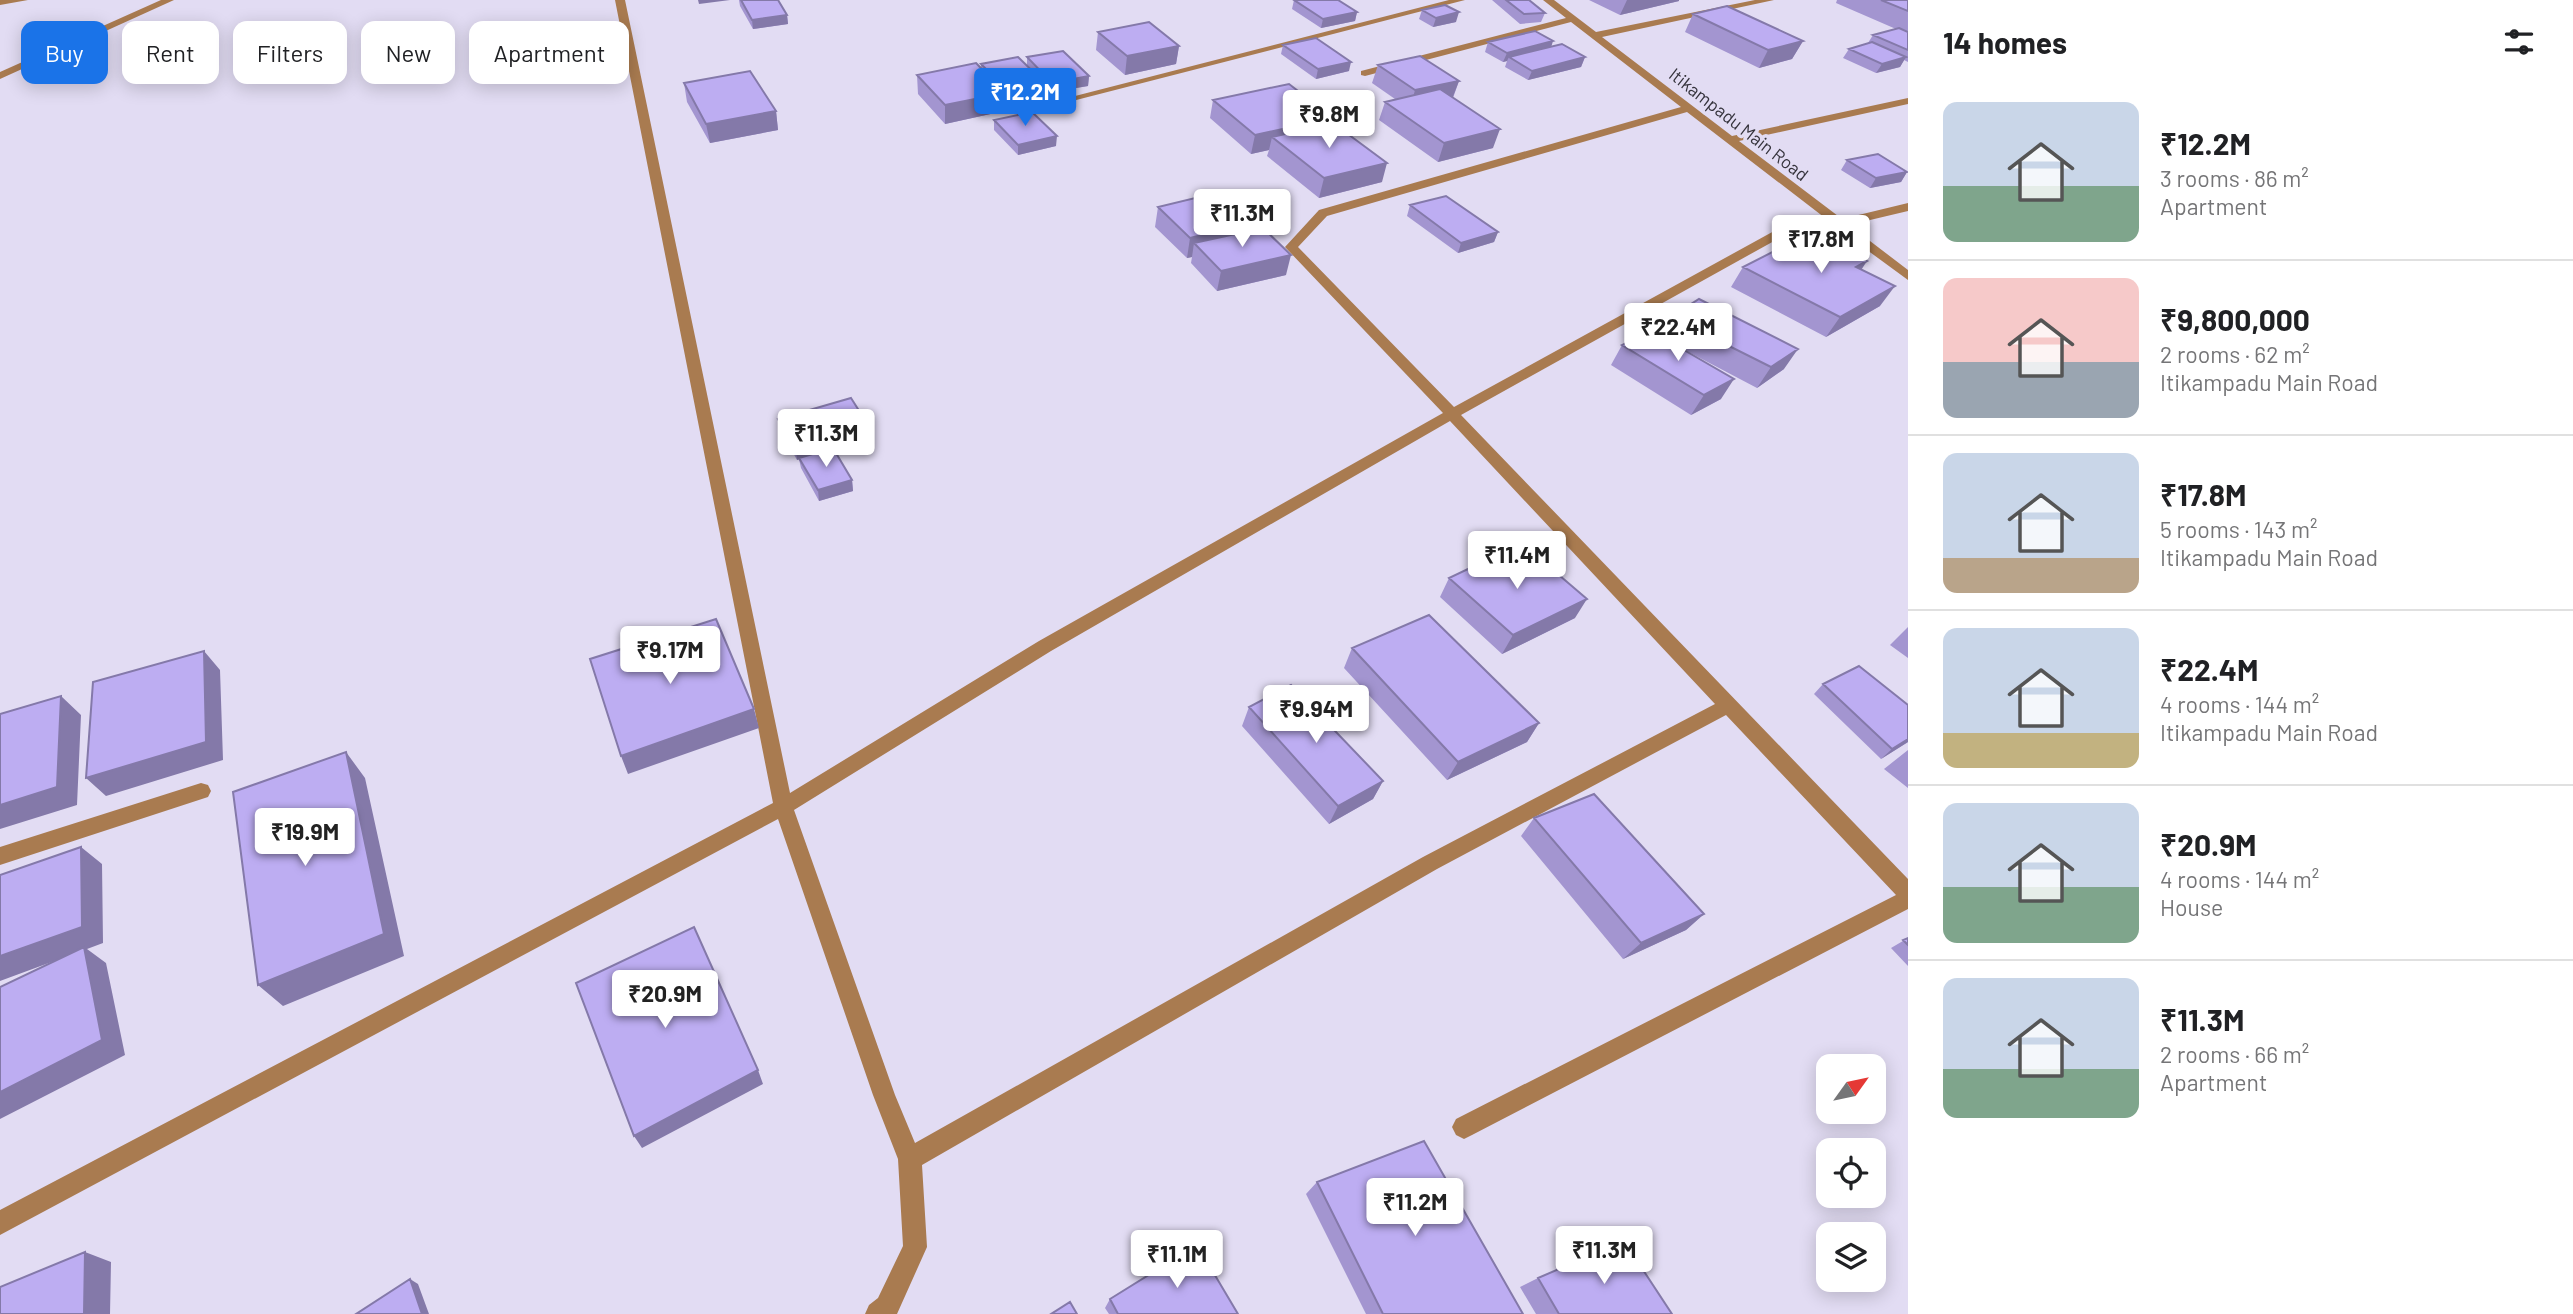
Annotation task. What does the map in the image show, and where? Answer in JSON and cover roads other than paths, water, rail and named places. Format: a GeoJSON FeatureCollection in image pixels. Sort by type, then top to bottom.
{"type":"FeatureCollection","features":[{"type":"Feature","properties":{"kind":"street"},"geometry":{"type":"LineString","coordinates":[[0,2],[23,0]]}},
{"type":"Feature","properties":{"kind":"street"},"geometry":{"type":"LineString","coordinates":[[0,76],[169,0]]}},
{"type":"Feature","properties":{"kind":"street"},"geometry":{"type":"LineString","coordinates":[[620,0],[783,807],[884,1095],[910,1159],[915,1247],[887,1307],[878,1314]]}},
{"type":"Feature","properties":{"kind":"street"},"geometry":{"type":"LineString","coordinates":[[1045,105],[1460,0]]}},
{"type":"Feature","properties":{"kind":"street","name":"Itikampadu Main Road"},"geometry":{"type":"LineString","coordinates":[[1548,0],[1733,139],[1838,224],[1908,276]]}},
{"type":"Feature","properties":{"kind":"street"},"geometry":{"type":"LineString","coordinates":[[1595,35],[1769,0]]}},
{"type":"Feature","properties":{"kind":"street"},"geometry":{"type":"LineString","coordinates":[[1365,73],[1573,19]]}},
{"type":"Feature","properties":{"kind":"street"},"geometry":{"type":"LineString","coordinates":[[1733,139],[1908,101]]}},
{"type":"Feature","properties":{"kind":"street"},"geometry":{"type":"LineString","coordinates":[[1690,108],[1323,213],[1291,247],[1454,413],[1727,706],[1908,893]]}},
{"type":"Feature","properties":{"kind":"street"},"geometry":{"type":"LineString","coordinates":[[0,1223],[783,807],[1045,646],[1454,413],[1789,228],[1838,224],[1908,207]]}},
{"type":"Feature","properties":{"kind":"street"},"geometry":{"type":"LineString","coordinates":[[910,1159],[1430,863],[1727,706]]}},
{"type":"Feature","properties":{"kind":"street"},"geometry":{"type":"LineString","coordinates":[[0,856],[201,791]]}},
{"type":"Feature","properties":{"kind":"street"},"geometry":{"type":"LineString","coordinates":[[1464,1128],[1908,899]]}}]}
